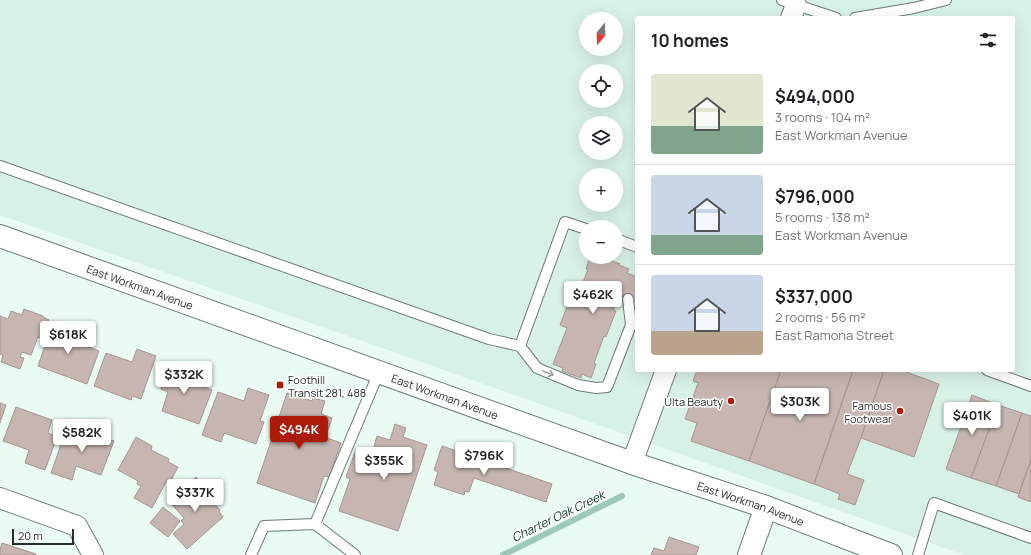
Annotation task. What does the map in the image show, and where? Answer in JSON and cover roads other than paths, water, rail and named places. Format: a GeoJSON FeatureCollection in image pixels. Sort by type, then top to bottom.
{"type":"FeatureCollection","features":[{"type":"Feature","properties":{"kind":"street","name":"East Workman Avenue"},"geometry":{"type":"LineString","coordinates":[[0,236],[632,463],[766,507],[891,555]]}},
{"type":"Feature","properties":{"kind":"street"},"geometry":{"type":"LineString","coordinates":[[632,463],[665,372]]}},
{"type":"Feature","properties":{"kind":"street"},"geometry":{"type":"LineString","coordinates":[[0,498],[77,526],[93,555]]}},
{"type":"Feature","properties":{"kind":"street"},"geometry":{"type":"LineString","coordinates":[[749,555],[766,507]]}},
{"type":"Feature","properties":{"kind":"lane"},"geometry":{"type":"LineString","coordinates":[[867,16],[914,8],[946,0]]}},
{"type":"Feature","properties":{"kind":"lane"},"geometry":{"type":"LineString","coordinates":[[790,8],[827,16]]}},
{"type":"Feature","properties":{"kind":"lane"},"geometry":{"type":"LineString","coordinates":[[0,166],[489,339],[520,346],[537,368],[578,385],[596,388],[608,387],[634,322],[628,299]]}},
{"type":"Feature","properties":{"kind":"lane"},"geometry":{"type":"LineString","coordinates":[[520,346],[565,222],[579,227]]}},
{"type":"Feature","properties":{"kind":"lane"},"geometry":{"type":"LineString","coordinates":[[623,242],[635,246]]}},
{"type":"Feature","properties":{"kind":"lane"},"geometry":{"type":"LineString","coordinates":[[315,524],[379,372]]}},
{"type":"Feature","properties":{"kind":"lane"},"geometry":{"type":"LineString","coordinates":[[992,372],[1031,386]]}},
{"type":"Feature","properties":{"kind":"lane"},"geometry":{"type":"LineString","coordinates":[[918,555],[934,503],[1031,538]]}},
{"type":"Feature","properties":{"kind":"lane"},"geometry":{"type":"LineString","coordinates":[[252,555],[264,526],[315,524],[355,555]]}},
{"type":"Feature","properties":{"kind":"waterway","name":"Charter Oak Creek"},"geometry":{"type":"LineString","coordinates":[[503,555],[622,496]]}},
{"type":"Feature","properties":{"kind":"place","name":"Foothill Transit 281, 488"},"geometry":{"type":"Point","coordinates":[280,385]}},
{"type":"Feature","properties":{"kind":"place","name":"Ulta Beauty"},"geometry":{"type":"Point","coordinates":[731,401]}},
{"type":"Feature","properties":{"kind":"place","name":"Famous Footwear"},"geometry":{"type":"Point","coordinates":[900,411]}}]}
